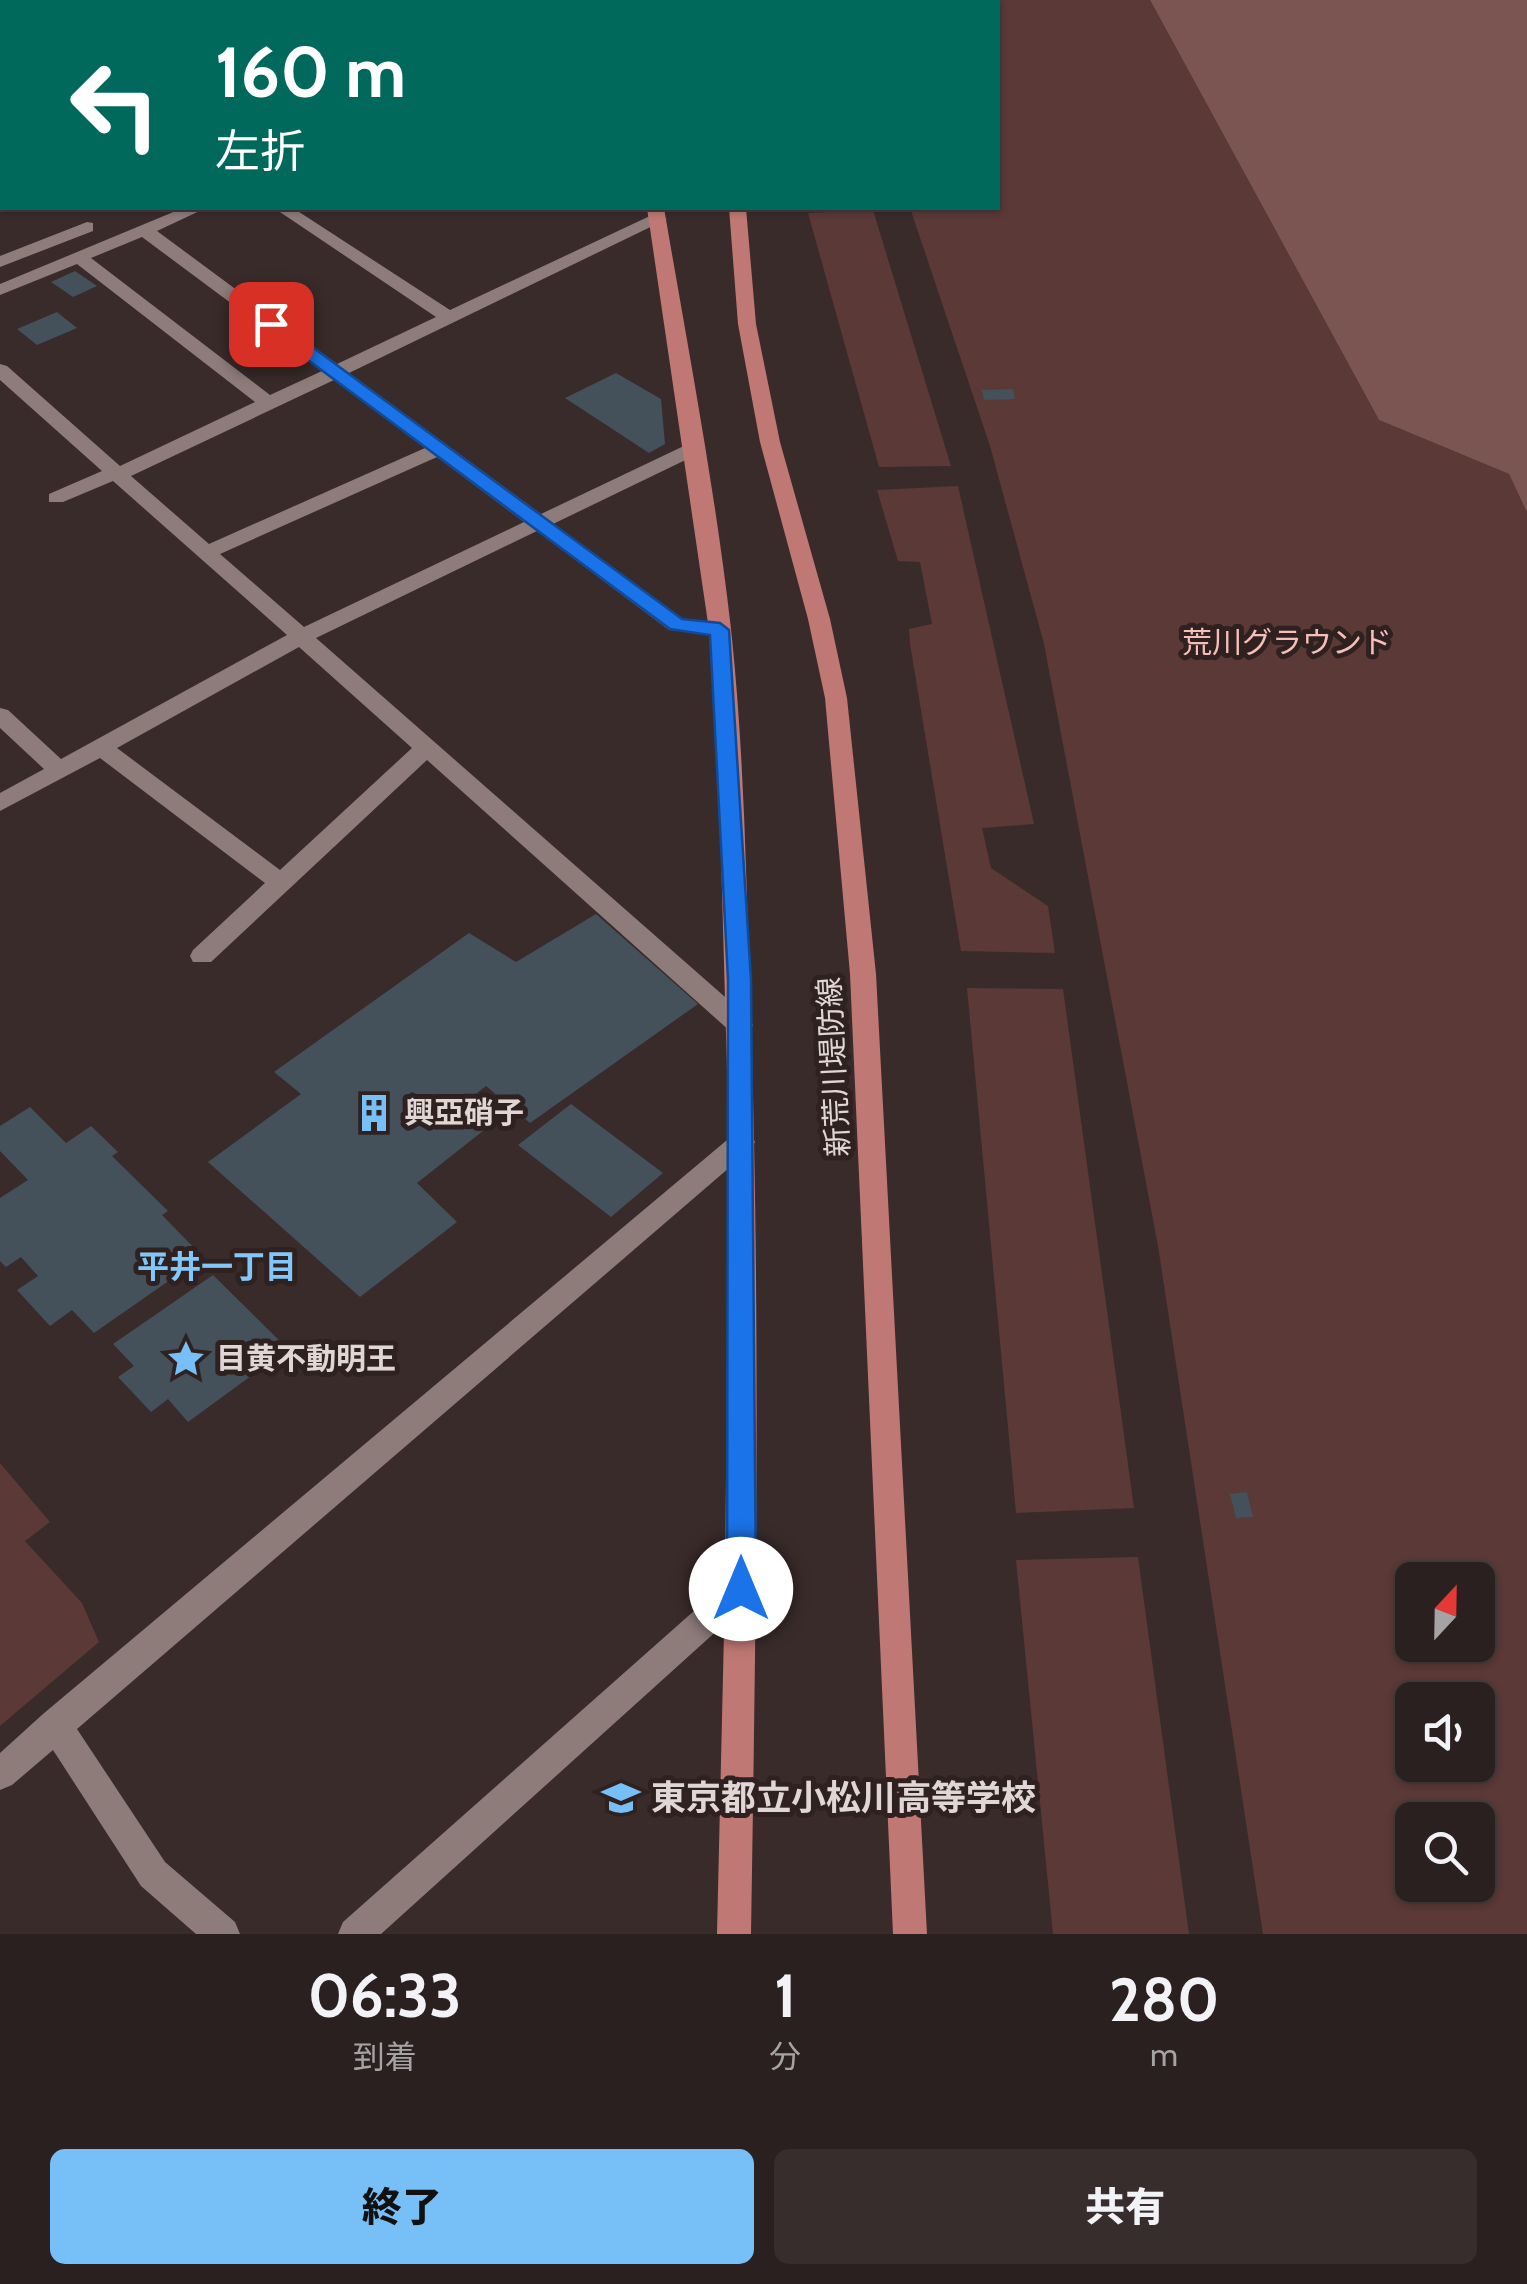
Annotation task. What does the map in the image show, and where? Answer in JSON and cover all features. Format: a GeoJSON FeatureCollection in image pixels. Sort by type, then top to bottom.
{"type":"FeatureCollection","features":[{"type":"Feature","properties":{"kind":"main road","name":"新荒川堤防線"},"geometry":{"type":"LineString","coordinates":[[737,210],[747,324],[770,442],[820,619],[836,698],[863,974],[910,1934]]}},
{"type":"Feature","properties":{"kind":"main road"},"geometry":{"type":"LineString","coordinates":[[656,213],[720,630],[732,804],[742,1142],[741,1589],[734,1934]]}},
{"type":"Feature","properties":{"kind":"street"},"geometry":{"type":"LineString","coordinates":[[0,290],[192,210]]}},
{"type":"Feature","properties":{"kind":"street"},"geometry":{"type":"LineString","coordinates":[[285,210],[448,318]]}},
{"type":"Feature","properties":{"kind":"street"},"geometry":{"type":"LineString","coordinates":[[56,498],[100,477],[119,474],[335,372],[656,213]]}},
{"type":"Feature","properties":{"kind":"street"},"geometry":{"type":"LineString","coordinates":[[0,262],[87,227]]}},
{"type":"Feature","properties":{"kind":"street"},"geometry":{"type":"LineString","coordinates":[[144,230],[677,625],[720,630]]}},
{"type":"Feature","properties":{"kind":"street"},"geometry":{"type":"LineString","coordinates":[[78,257],[268,403]]}},
{"type":"Feature","properties":{"kind":"street"},"geometry":{"type":"LineString","coordinates":[[0,370],[740,1025]]}},
{"type":"Feature","properties":{"kind":"street"},"geometry":{"type":"LineString","coordinates":[[0,803],[302,636],[695,448]]}},
{"type":"Feature","properties":{"kind":"street"},"geometry":{"type":"LineString","coordinates":[[208,552],[438,449]]}},
{"type":"Feature","properties":{"kind":"street"},"geometry":{"type":"LineString","coordinates":[[0,715],[59,770]]}},
{"type":"Feature","properties":{"kind":"street"},"geometry":{"type":"LineString","coordinates":[[101,746],[281,883]]}},
{"type":"Feature","properties":{"kind":"street"},"geometry":{"type":"LineString","coordinates":[[202,956],[427,747]]}},
{"type":"Feature","properties":{"kind":"street"},"geometry":{"type":"LineString","coordinates":[[0,1774],[742,1142]]}},
{"type":"Feature","properties":{"kind":"street"},"geometry":{"type":"LineString","coordinates":[[354,1934],[741,1589]]}},
{"type":"Feature","properties":{"kind":"street"},"geometry":{"type":"LineString","coordinates":[[55,1725],[152,1874],[223,1934]]}},
{"type":"Feature","properties":{"kind":"green space","name":"荒川グラウンド"},"geometry":{"type":"Polygon","coordinates":[[[1000,0],[1150,0],[1379,420],[1509,474],[1527,510],[1527,1934],[1263,1934],[1158,1246],[1044,644],[990,446],[911,210],[1000,210],[1000,0]]]}},
{"type":"Feature","properties":{"kind":"green space"},"geometry":{"type":"Polygon","coordinates":[[[873,210],[951,466],[879,467],[808,213],[873,210]]]}},
{"type":"Feature","properties":{"kind":"green space"},"geometry":{"type":"Polygon","coordinates":[[[958,486],[1034,824],[982,828],[991,868],[1048,906],[1055,953],[961,951],[910,644],[909,629],[932,624],[920,562],[898,561],[877,490],[958,486]]]}},
{"type":"Feature","properties":{"kind":"green space"},"geometry":{"type":"Polygon","coordinates":[[[967,988],[1063,989],[1134,1508],[1016,1513],[967,988]]]}},
{"type":"Feature","properties":{"kind":"green space"},"geometry":{"type":"Polygon","coordinates":[[[0,1463],[50,1522],[25,1541],[82,1603],[99,1642],[0,1726],[0,1463]]]}},
{"type":"Feature","properties":{"kind":"green space"},"geometry":{"type":"Polygon","coordinates":[[[1138,1557],[1189,1934],[1053,1934],[1016,1560],[1138,1557]]]}},
{"type":"Feature","properties":{"kind":"shaded area"},"geometry":{"type":"Polygon","coordinates":[[[1150,0],[1527,0],[1527,512],[1509,474],[1379,420],[1150,0]]]}},
{"type":"Feature","properties":{"kind":"building"},"geometry":{"type":"Polygon","coordinates":[[[75,271],[97,286],[73,297],[51,282],[75,271]]]}},
{"type":"Feature","properties":{"kind":"building"},"geometry":{"type":"Polygon","coordinates":[[[57,312],[77,328],[37,345],[17,329],[57,312]]]}},
{"type":"Feature","properties":{"kind":"building"},"geometry":{"type":"Polygon","coordinates":[[[616,373],[661,399],[665,444],[649,453],[565,398],[616,373]]]}},
{"type":"Feature","properties":{"kind":"building"},"geometry":{"type":"Polygon","coordinates":[[[1013,389],[1015,399],[984,400],[982,390],[1013,389]]]}},
{"type":"Feature","properties":{"kind":"building","name":"興亞硝子"},"geometry":{"type":"Polygon","coordinates":[[[596,914],[698,1004],[530,1123],[486,1086],[463,1104],[488,1127],[417,1183],[457,1222],[360,1297],[208,1162],[301,1094],[274,1072],[469,933],[516,962],[596,914]]]}},
{"type":"Feature","properties":{"kind":"building"},"geometry":{"type":"Polygon","coordinates":[[[571,1104],[663,1173],[611,1217],[518,1145],[571,1104]]]}},
{"type":"Feature","properties":{"kind":"building"},"geometry":{"type":"Polygon","coordinates":[[[30,1107],[66,1143],[91,1126],[118,1152],[112,1156],[168,1211],[162,1215],[203,1257],[94,1333],[72,1310],[50,1326],[17,1290],[38,1276],[21,1257],[6,1267],[0,1261],[0,1198],[28,1180],[0,1151],[0,1126],[30,1107]]]}},
{"type":"Feature","properties":{"kind":"building"},"geometry":{"type":"Polygon","coordinates":[[[213,1275],[288,1349],[188,1422],[168,1399],[151,1412],[118,1377],[134,1366],[113,1344],[213,1275]]]}},
{"type":"Feature","properties":{"kind":"building"},"geometry":{"type":"Polygon","coordinates":[[[1247,1492],[1253,1517],[1236,1518],[1230,1494],[1247,1492]]]}},
{"type":"Feature","properties":{"kind":"place","name":"興亞硝子"},"geometry":{"type":"Point","coordinates":[374,1113]}},
{"type":"Feature","properties":{"kind":"place","name":"目黄不動明王"},"geometry":{"type":"Point","coordinates":[186,1359]}},
{"type":"Feature","properties":{"kind":"place","name":"東京都立小松川高等学校"},"geometry":{"type":"Point","coordinates":[621,1798]}},
{"type":"Feature","properties":{"kind":"district","name":"平井一丁目"},"geometry":{"type":"Point","coordinates":[217,1267]}},
{"type":"Feature","properties":{"kind":"route"},"geometry":{"type":"LineString","coordinates":[[271,324],[677,625],[720,630],[740,980],[741,1589]]}}]}
